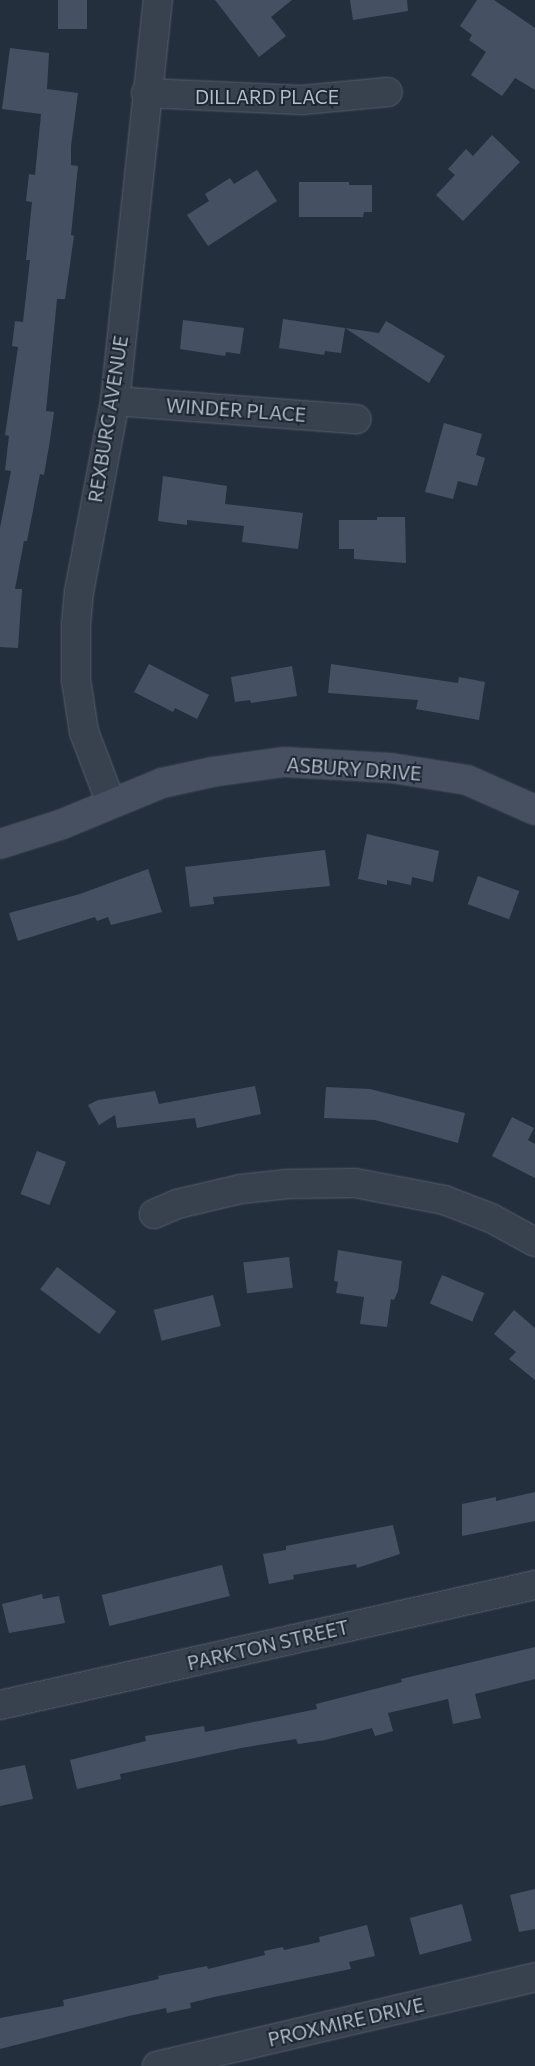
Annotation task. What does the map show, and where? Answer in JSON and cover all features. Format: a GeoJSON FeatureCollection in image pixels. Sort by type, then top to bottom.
{"type":"FeatureCollection","features":[{"type":"Feature","properties":{"kind":"street","name":"REXBURG AVENUE"},"geometry":{"type":"LineString","coordinates":[[111,803],[84,732],[76,680],[76,643],[79,592],[115,401],[146,93],[158,0]]}},
{"type":"Feature","properties":{"kind":"street","name":"DILLARD PLACE"},"geometry":{"type":"LineString","coordinates":[[146,93],[302,100],[388,92]]}},
{"type":"Feature","properties":{"kind":"street","name":"WINDER PLACE"},"geometry":{"type":"LineString","coordinates":[[115,401],[356,419]]}},
{"type":"Feature","properties":{"kind":"street","name":"ASBURY DRIVE"},"geometry":{"type":"LineString","coordinates":[[0,844],[60,825],[111,803],[171,781],[284,762],[391,768],[467,780],[535,810]]}},
{"type":"Feature","properties":{"kind":"street"},"geometry":{"type":"LineString","coordinates":[[154,1214],[177,1204],[241,1189],[288,1184],[354,1183],[444,1200],[491,1218],[535,1242]]}},
{"type":"Feature","properties":{"kind":"street","name":"PARKTON STREET"},"geometry":{"type":"LineString","coordinates":[[0,1705],[535,1584]]}},
{"type":"Feature","properties":{"kind":"street","name":"PROXMIRE DRIVE"},"geometry":{"type":"LineString","coordinates":[[156,2066],[535,1978]]}},
{"type":"Feature","properties":{"kind":"building"},"geometry":{"type":"Polygon","coordinates":[[[58,0],[87,0],[87,29],[58,29],[58,0]]]}},
{"type":"Feature","properties":{"kind":"building"},"geometry":{"type":"Polygon","coordinates":[[[215,0],[292,0],[271,17],[286,36],[259,57],[215,0]]]}},
{"type":"Feature","properties":{"kind":"building"},"geometry":{"type":"Polygon","coordinates":[[[350,0],[407,0],[408,11],[353,20],[350,0]]]}},
{"type":"Feature","properties":{"kind":"building"},"geometry":{"type":"Polygon","coordinates":[[[477,0],[494,0],[535,28],[535,90],[515,78],[502,96],[471,75],[486,52],[469,40],[472,35],[460,26],[477,0]]]}},
{"type":"Feature","properties":{"kind":"building"},"geometry":{"type":"Polygon","coordinates":[[[10,48],[49,53],[47,89],[78,93],[71,146],[71,165],[78,166],[71,235],[74,236],[65,299],[57,299],[46,411],[54,412],[50,440],[44,475],[40,474],[27,541],[24,541],[15,589],[22,589],[18,648],[0,647],[0,528],[11,471],[5,470],[9,436],[5,435],[18,347],[12,346],[15,321],[23,322],[30,260],[26,260],[32,202],[26,201],[29,174],[35,175],[41,114],[2,109],[10,48]]]}},
{"type":"Feature","properties":{"kind":"building"},"geometry":{"type":"Polygon","coordinates":[[[492,135],[520,162],[463,221],[436,195],[455,175],[448,169],[466,149],[473,156],[492,135]]]}},
{"type":"Feature","properties":{"kind":"building"},"geometry":{"type":"Polygon","coordinates":[[[257,170],[277,201],[208,246],[187,215],[209,201],[205,194],[230,178],[234,184],[257,170]]]}},
{"type":"Feature","properties":{"kind":"building"},"geometry":{"type":"Polygon","coordinates":[[[299,182],[349,182],[349,185],[372,185],[372,212],[364,212],[363,217],[299,217],[299,182]]]}},
{"type":"Feature","properties":{"kind":"building"},"geometry":{"type":"Polygon","coordinates":[[[283,319],[345,328],[341,353],[325,351],[324,355],[279,348],[283,319]]]}},
{"type":"Feature","properties":{"kind":"building"},"geometry":{"type":"Polygon","coordinates":[[[183,320],[244,328],[240,354],[226,352],[225,356],[180,349],[183,320]]]}},
{"type":"Feature","properties":{"kind":"building"},"geometry":{"type":"Polygon","coordinates":[[[386,321],[445,356],[429,383],[345,328],[379,333],[386,321]]]}},
{"type":"Feature","properties":{"kind":"building"},"geometry":{"type":"Polygon","coordinates":[[[444,423],[482,434],[476,455],[485,458],[477,486],[458,481],[453,499],[425,492],[444,423]]]}},
{"type":"Feature","properties":{"kind":"building"},"geometry":{"type":"Polygon","coordinates":[[[163,476],[227,486],[225,504],[303,513],[298,549],[242,542],[244,526],[187,520],[187,525],[158,521],[163,476]]]}},
{"type":"Feature","properties":{"kind":"building"},"geometry":{"type":"Polygon","coordinates":[[[377,517],[405,517],[406,563],[354,559],[354,549],[339,549],[339,520],[377,520],[377,517]]]}},
{"type":"Feature","properties":{"kind":"building"},"geometry":{"type":"Polygon","coordinates":[[[149,664],[209,695],[197,719],[175,708],[173,712],[134,692],[149,664]]]}},
{"type":"Feature","properties":{"kind":"building"},"geometry":{"type":"Polygon","coordinates":[[[331,664],[458,683],[459,677],[485,682],[479,720],[416,709],[418,700],[328,693],[331,664]]]}},
{"type":"Feature","properties":{"kind":"building"},"geometry":{"type":"Polygon","coordinates":[[[292,666],[297,696],[251,703],[250,700],[235,702],[231,677],[292,666]]]}},
{"type":"Feature","properties":{"kind":"building"},"geometry":{"type":"Polygon","coordinates":[[[367,834],[439,851],[433,882],[412,877],[411,885],[387,880],[387,885],[358,879],[367,834]]]}},
{"type":"Feature","properties":{"kind":"building"},"geometry":{"type":"Polygon","coordinates":[[[325,850],[330,886],[213,897],[214,904],[190,907],[185,867],[325,850]]]}},
{"type":"Feature","properties":{"kind":"building"},"geometry":{"type":"Polygon","coordinates":[[[148,869],[162,912],[111,925],[108,917],[97,921],[95,917],[18,941],[9,913],[80,894],[148,869]]]}},
{"type":"Feature","properties":{"kind":"building"},"geometry":{"type":"Polygon","coordinates":[[[478,876],[519,891],[509,919],[468,904],[478,876]]]}},
{"type":"Feature","properties":{"kind":"building"},"geometry":{"type":"Polygon","coordinates":[[[255,1086],[261,1114],[197,1128],[195,1118],[117,1128],[115,1115],[99,1125],[88,1105],[98,1100],[155,1091],[159,1104],[255,1086]]]}},
{"type":"Feature","properties":{"kind":"building"},"geometry":{"type":"Polygon","coordinates":[[[326,1087],[370,1089],[465,1113],[458,1143],[375,1120],[324,1118],[326,1087]]]}},
{"type":"Feature","properties":{"kind":"building"},"geometry":{"type":"Polygon","coordinates":[[[512,1117],[534,1128],[528,1140],[535,1144],[535,1178],[492,1156],[512,1117]]]}},
{"type":"Feature","properties":{"kind":"building"},"geometry":{"type":"Polygon","coordinates":[[[37,1151],[66,1162],[49,1205],[21,1194],[37,1151]]]}},
{"type":"Feature","properties":{"kind":"building"},"geometry":{"type":"Polygon","coordinates":[[[338,1250],[402,1261],[398,1291],[394,1300],[391,1299],[387,1327],[360,1324],[364,1297],[336,1293],[338,1282],[334,1281],[338,1250]]]}},
{"type":"Feature","properties":{"kind":"building"},"geometry":{"type":"Polygon","coordinates":[[[289,1257],[293,1288],[247,1293],[243,1263],[289,1257]]]}},
{"type":"Feature","properties":{"kind":"building"},"geometry":{"type":"Polygon","coordinates":[[[57,1267],[116,1312],[99,1334],[40,1289],[57,1267]]]}},
{"type":"Feature","properties":{"kind":"building"},"geometry":{"type":"Polygon","coordinates":[[[442,1275],[484,1293],[472,1322],[430,1304],[442,1275]]]}},
{"type":"Feature","properties":{"kind":"building"},"geometry":{"type":"Polygon","coordinates":[[[213,1295],[221,1326],[162,1341],[154,1310],[213,1295]]]}},
{"type":"Feature","properties":{"kind":"building"},"geometry":{"type":"Polygon","coordinates":[[[514,1310],[535,1328],[535,1380],[509,1359],[516,1352],[494,1334],[514,1310]]]}},
{"type":"Feature","properties":{"kind":"building"},"geometry":{"type":"Polygon","coordinates":[[[535,1492],[535,1521],[462,1536],[462,1504],[496,1497],[496,1501],[535,1492]]]}},
{"type":"Feature","properties":{"kind":"building"},"geometry":{"type":"Polygon","coordinates":[[[393,1525],[400,1554],[357,1568],[356,1564],[293,1575],[294,1579],[269,1584],[263,1554],[286,1550],[286,1546],[393,1525]]]}},
{"type":"Feature","properties":{"kind":"building"},"geometry":{"type":"Polygon","coordinates":[[[222,1565],[230,1596],[109,1626],[102,1595],[222,1565]]]}},
{"type":"Feature","properties":{"kind":"building"},"geometry":{"type":"Polygon","coordinates":[[[42,1594],[43,1599],[59,1596],[65,1623],[9,1633],[2,1604],[42,1594]]]}},
{"type":"Feature","properties":{"kind":"building"},"geometry":{"type":"Polygon","coordinates":[[[535,1647],[535,1679],[475,1694],[481,1718],[453,1724],[448,1699],[388,1713],[393,1731],[375,1736],[372,1728],[325,1740],[298,1744],[296,1739],[241,1748],[120,1774],[121,1779],[77,1789],[70,1760],[146,1741],[145,1736],[204,1726],[205,1732],[317,1709],[316,1704],[402,1682],[401,1679],[535,1647]]]}},
{"type":"Feature","properties":{"kind":"building"},"geometry":{"type":"Polygon","coordinates":[[[25,1765],[33,1799],[0,1806],[0,1770],[25,1765]]]}},
{"type":"Feature","properties":{"kind":"building"},"geometry":{"type":"Polygon","coordinates":[[[535,1889],[535,1929],[519,1932],[510,1895],[535,1889]]]}},
{"type":"Feature","properties":{"kind":"building"},"geometry":{"type":"Polygon","coordinates":[[[462,1904],[472,1941],[420,1955],[410,1918],[462,1904]]]}},
{"type":"Feature","properties":{"kind":"building"},"geometry":{"type":"Polygon","coordinates":[[[367,1925],[375,1956],[349,1962],[351,1969],[214,1997],[190,2003],[191,2008],[167,2013],[166,2008],[129,2016],[0,2049],[0,2018],[64,2006],[63,2000],[159,1979],[158,1976],[207,1966],[208,1969],[265,1955],[264,1951],[283,1947],[284,1950],[320,1942],[319,1937],[367,1925]]]}}]}
